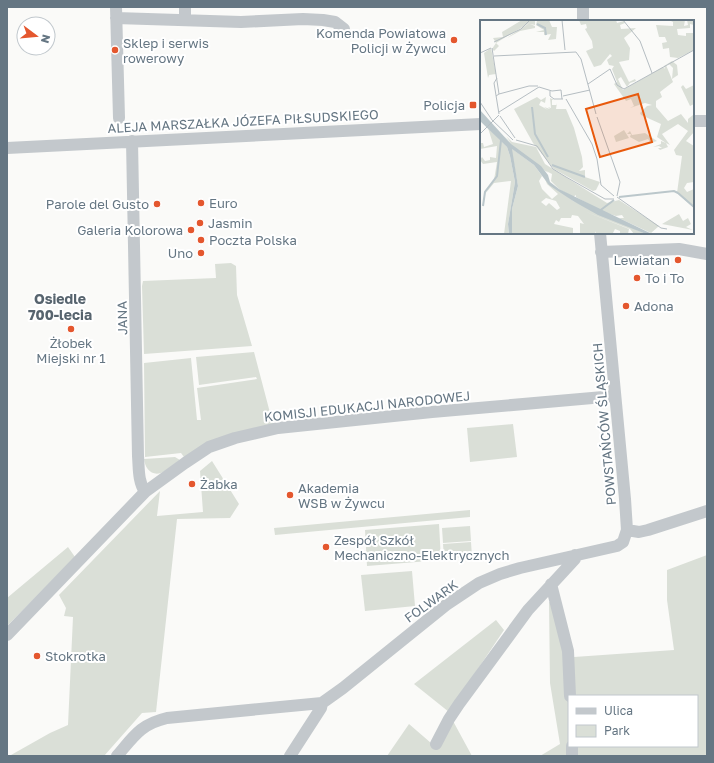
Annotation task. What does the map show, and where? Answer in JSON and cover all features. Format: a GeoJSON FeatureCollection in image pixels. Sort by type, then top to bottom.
{"type":"FeatureCollection","features":[{"type":"Feature","properties":{"kind":"street"},"geometry":{"type":"LineString","coordinates":[[184,7],[185,20]]}},
{"type":"Feature","properties":{"kind":"street"},"geometry":{"type":"LineString","coordinates":[[583,7],[583,20]]}},
{"type":"Feature","properties":{"kind":"street"},"geometry":{"type":"LineString","coordinates":[[119,118],[116,13],[185,20],[241,22],[303,19],[324,20],[335,22],[344,28]]}},
{"type":"Feature","properties":{"kind":"street"},"geometry":{"type":"LineString","coordinates":[[694,121],[707,121]]}},
{"type":"Feature","properties":{"kind":"street","name":"ALEJA MARSZAŁKA JÓZEFA PIŁSUDSKIEGO"},"geometry":{"type":"LineString","coordinates":[[7,148],[480,124]]}},
{"type":"Feature","properties":{"kind":"street","name":"JANA"},"geometry":{"type":"LineString","coordinates":[[132,141],[134,156],[139,476],[141,486],[145,492]]}},
{"type":"Feature","properties":{"kind":"street","name":"POWSTAŃCÓW ŚLĄSKICH"},"geometry":{"type":"LineString","coordinates":[[600,234],[627,530]]}},
{"type":"Feature","properties":{"kind":"street"},"geometry":{"type":"LineString","coordinates":[[601,252],[671,249],[707,254]]}},
{"type":"Feature","properties":{"kind":"street","name":"KOMISJI EDUKACJI NARODOWEJ"},"geometry":{"type":"LineString","coordinates":[[7,635],[145,492],[209,447],[235,438],[278,428],[432,412],[615,396]]}},
{"type":"Feature","properties":{"kind":"street"},"geometry":{"type":"LineString","coordinates":[[627,530],[639,532],[648,530],[707,511]]}},
{"type":"Feature","properties":{"kind":"street","name":"FOLWARK"},"geometry":{"type":"LineString","coordinates":[[290,756],[321,708],[322,703],[343,688],[446,605],[479,583],[500,574],[617,546],[623,542],[627,530]]}},
{"type":"Feature","properties":{"kind":"street"},"geometry":{"type":"LineString","coordinates":[[436,744],[459,704],[528,610],[575,558],[575,555]]}},
{"type":"Feature","properties":{"kind":"street"},"geometry":{"type":"LineString","coordinates":[[551,584],[568,651],[570,695]]}},
{"type":"Feature","properties":{"kind":"street"},"geometry":{"type":"LineString","coordinates":[[117,756],[138,732],[156,720],[322,703]]}},
{"type":"Feature","properties":{"kind":"green space"},"geometry":{"type":"Polygon","coordinates":[[[231,263],[236,266],[237,295],[252,346],[144,354],[143,281],[216,278],[215,264],[231,263]]]}},
{"type":"Feature","properties":{"kind":"green space"},"geometry":{"type":"Polygon","coordinates":[[[254,352],[274,425],[184,457],[181,453],[145,457],[144,363],[191,358],[197,420],[201,420],[197,388],[257,379],[256,377],[199,385],[196,357],[254,352]]]}},
{"type":"Feature","properties":{"kind":"green space"},"geometry":{"type":"Polygon","coordinates":[[[513,424],[517,457],[470,462],[467,428],[513,424]]]}},
{"type":"Feature","properties":{"kind":"green space"},"geometry":{"type":"Polygon","coordinates":[[[175,457],[180,460],[166,470],[157,474],[151,472],[147,468],[144,459],[175,457]]]}},
{"type":"Feature","properties":{"kind":"green space"},"geometry":{"type":"Polygon","coordinates":[[[212,461],[239,504],[230,518],[177,519],[156,712],[142,713],[104,756],[7,756],[68,725],[73,617],[64,616],[66,608],[59,595],[160,491],[157,516],[203,512],[200,471],[212,461]]]}},
{"type":"Feature","properties":{"kind":"green space"},"geometry":{"type":"Polygon","coordinates":[[[470,510],[470,517],[275,535],[274,528],[470,510]]]}},
{"type":"Feature","properties":{"kind":"green space"},"geometry":{"type":"Polygon","coordinates":[[[439,524],[441,560],[367,566],[365,530],[439,524]]]}},
{"type":"Feature","properties":{"kind":"green space"},"geometry":{"type":"Polygon","coordinates":[[[470,526],[471,541],[443,543],[442,528],[470,526]]]}},
{"type":"Feature","properties":{"kind":"green space"},"geometry":{"type":"Polygon","coordinates":[[[471,542],[472,557],[444,558],[443,544],[471,542]]]}},
{"type":"Feature","properties":{"kind":"green space"},"geometry":{"type":"Polygon","coordinates":[[[68,547],[75,557],[7,626],[7,598],[68,547]]]}},
{"type":"Feature","properties":{"kind":"green space"},"geometry":{"type":"Polygon","coordinates":[[[707,555],[707,756],[540,756],[560,744],[550,683],[549,602],[557,604],[574,657],[674,650],[667,600],[667,570],[707,555]]]}},
{"type":"Feature","properties":{"kind":"green space"},"geometry":{"type":"Polygon","coordinates":[[[412,571],[415,606],[365,611],[361,575],[412,571]]]}},
{"type":"Feature","properties":{"kind":"green space"},"geometry":{"type":"Polygon","coordinates":[[[496,620],[504,630],[449,712],[414,684],[496,620]]]}},
{"type":"Feature","properties":{"kind":"green space"},"geometry":{"type":"Polygon","coordinates":[[[453,721],[472,756],[387,756],[409,724],[431,743],[453,721]]]}},
{"type":"Feature","properties":{"kind":"place","name":"Komenda Powiatowa Policji w Żywcu"},"geometry":{"type":"Point","coordinates":[454,40]}},
{"type":"Feature","properties":{"kind":"place","name":"Sklep i serwis rowerowy"},"geometry":{"type":"Point","coordinates":[115,50]}},
{"type":"Feature","properties":{"kind":"place","name":"Policja"},"geometry":{"type":"Point","coordinates":[473,105]}},
{"type":"Feature","properties":{"kind":"place","name":"Euro"},"geometry":{"type":"Point","coordinates":[201,203]}},
{"type":"Feature","properties":{"kind":"place","name":"Parole del Gusto"},"geometry":{"type":"Point","coordinates":[157,204]}},
{"type":"Feature","properties":{"kind":"place","name":"Jasmin"},"geometry":{"type":"Point","coordinates":[200,223]}},
{"type":"Feature","properties":{"kind":"place","name":"Galeria Kolorowa"},"geometry":{"type":"Point","coordinates":[191,230]}},
{"type":"Feature","properties":{"kind":"place","name":"Poczta Polska"},"geometry":{"type":"Point","coordinates":[201,240]}},
{"type":"Feature","properties":{"kind":"place","name":"Uno"},"geometry":{"type":"Point","coordinates":[201,253]}},
{"type":"Feature","properties":{"kind":"place","name":"Lewiatan"},"geometry":{"type":"Point","coordinates":[678,260]}},
{"type":"Feature","properties":{"kind":"place","name":"To i To"},"geometry":{"type":"Point","coordinates":[637,278]}},
{"type":"Feature","properties":{"kind":"place","name":"Adona"},"geometry":{"type":"Point","coordinates":[626,306]}},
{"type":"Feature","properties":{"kind":"place","name":"Żłobek Miejski nr 1"},"geometry":{"type":"Point","coordinates":[71,329]}},
{"type":"Feature","properties":{"kind":"place","name":"Żabka"},"geometry":{"type":"Point","coordinates":[192,484]}},
{"type":"Feature","properties":{"kind":"place","name":"Akademia WSB w Żywcu"},"geometry":{"type":"Point","coordinates":[290,495]}},
{"type":"Feature","properties":{"kind":"place","name":"Zespół Szkół Mechaniczno-Elektrycznych"},"geometry":{"type":"Point","coordinates":[326,547]}},
{"type":"Feature","properties":{"kind":"place","name":"Stokrotka"},"geometry":{"type":"Point","coordinates":[37,656]}},
{"type":"Feature","properties":{"kind":"district","name":"Osiedle 700-lecia"},"geometry":{"type":"Point","coordinates":[60,308]}}]}
